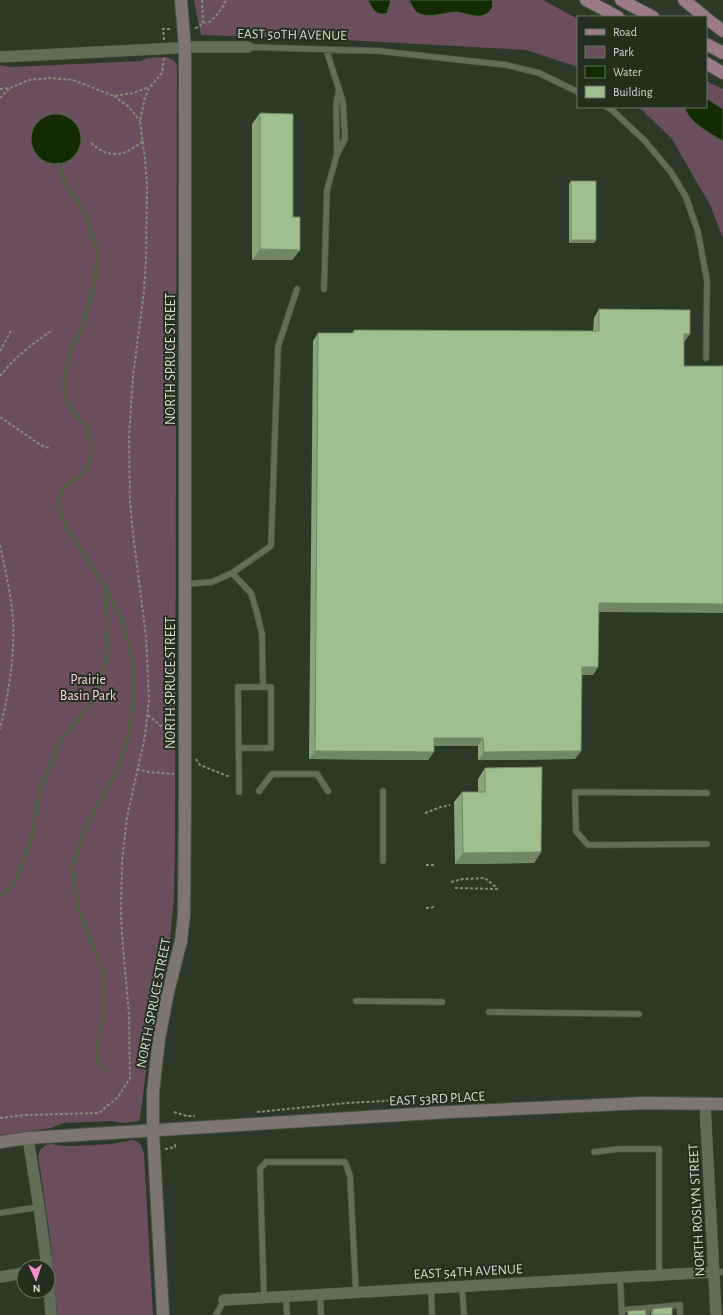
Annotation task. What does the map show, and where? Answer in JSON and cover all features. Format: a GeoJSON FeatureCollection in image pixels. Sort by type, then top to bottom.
{"type":"FeatureCollection","features":[{"type":"Feature","properties":{"kind":"main road"},"geometry":{"type":"LineString","coordinates":[[586,0],[616,16]]}},
{"type":"Feature","properties":{"kind":"main road"},"geometry":{"type":"LineString","coordinates":[[621,0],[651,16]]}},
{"type":"Feature","properties":{"kind":"main road"},"geometry":{"type":"LineString","coordinates":[[684,0],[705,16]]}},
{"type":"Feature","properties":{"kind":"main road"},"geometry":{"type":"LineString","coordinates":[[707,18],[723,31]]}},
{"type":"Feature","properties":{"kind":"main road"},"geometry":{"type":"LineString","coordinates":[[707,45],[723,53]]}},
{"type":"Feature","properties":{"kind":"main road"},"geometry":{"type":"LineString","coordinates":[[707,64],[723,73]]}},
{"type":"Feature","properties":{"kind":"street","name":"NORTH SPRUCE STREET"},"geometry":{"type":"LineString","coordinates":[[163,1315],[153,1131],[153,1092],[159,1039],[180,941],[184,915],[185,48],[181,0]]}},
{"type":"Feature","properties":{"kind":"street","name":"EAST 50TH AVENUE"},"geometry":{"type":"LineString","coordinates":[[0,57],[185,48],[248,47]]}},
{"type":"Feature","properties":{"kind":"street","name":"EAST 53RD PLACE"},"geometry":{"type":"LineString","coordinates":[[0,1142],[28,1138],[456,1112],[645,1103],[723,1104]]}},
{"type":"Feature","properties":{"kind":"street","name":"NORTH ROSLYN STREET"},"geometry":{"type":"LineString","coordinates":[[705,1104],[719,1272],[716,1315]]}},
{"type":"Feature","properties":{"kind":"street"},"geometry":{"type":"LineString","coordinates":[[28,1138],[40,1207],[46,1259]]}},
{"type":"Feature","properties":{"kind":"street","name":"EAST 54TH AVENUE"},"geometry":{"type":"LineString","coordinates":[[224,1300],[719,1272]]}},
{"type":"Feature","properties":{"kind":"street"},"geometry":{"type":"LineString","coordinates":[[0,1277],[16,1274]]}},
{"type":"Feature","properties":{"kind":"street"},"geometry":{"type":"LineString","coordinates":[[50,1299],[51,1315]]}},
{"type":"Feature","properties":{"kind":"lane","name":"EAST 50TH AVENUE"},"geometry":{"type":"LineString","coordinates":[[248,47],[379,51],[507,65],[539,74],[577,92]]}},
{"type":"Feature","properties":{"kind":"lane"},"geometry":{"type":"LineString","coordinates":[[324,289],[327,190],[338,154],[345,139],[343,102],[326,49]]}},
{"type":"Feature","properties":{"kind":"lane"},"geometry":{"type":"LineString","coordinates":[[609,108],[644,140],[671,172],[686,197],[698,232],[707,281],[706,358]]}},
{"type":"Feature","properties":{"kind":"lane"},"geometry":{"type":"LineString","coordinates":[[185,584],[212,582],[232,573],[271,546],[278,347],[297,289]]}},
{"type":"Feature","properties":{"kind":"lane"},"geometry":{"type":"LineString","coordinates":[[232,573],[251,593],[257,613],[262,634],[263,687]]}},
{"type":"Feature","properties":{"kind":"lane"},"geometry":{"type":"LineString","coordinates":[[239,748],[271,748],[271,687],[238,687],[239,792]]}},
{"type":"Feature","properties":{"kind":"lane"},"geometry":{"type":"LineString","coordinates":[[259,792],[272,774],[317,774],[328,791]]}},
{"type":"Feature","properties":{"kind":"lane"},"geometry":{"type":"LineString","coordinates":[[383,791],[383,861]]}},
{"type":"Feature","properties":{"kind":"lane"},"geometry":{"type":"LineString","coordinates":[[707,793],[575,792],[576,831],[588,845],[707,844]]}},
{"type":"Feature","properties":{"kind":"lane"},"geometry":{"type":"LineString","coordinates":[[356,1002],[442,1002]]}},
{"type":"Feature","properties":{"kind":"lane"},"geometry":{"type":"LineString","coordinates":[[489,1012],[639,1014]]}},
{"type":"Feature","properties":{"kind":"lane"},"geometry":{"type":"LineString","coordinates":[[594,1152],[619,1149],[659,1149],[659,1275]]}},
{"type":"Feature","properties":{"kind":"lane"},"geometry":{"type":"LineString","coordinates":[[264,1298],[260,1168],[266,1162],[345,1162],[350,1176],[356,1293]]}},
{"type":"Feature","properties":{"kind":"lane"},"geometry":{"type":"LineString","coordinates":[[0,1213],[40,1207]]}},
{"type":"Feature","properties":{"kind":"lane"},"geometry":{"type":"LineString","coordinates":[[620,1277],[622,1312],[680,1305],[680,1315]]}},
{"type":"Feature","properties":{"kind":"lane"},"geometry":{"type":"LineString","coordinates":[[462,1286],[464,1315]]}},
{"type":"Feature","properties":{"kind":"lane"},"geometry":{"type":"LineString","coordinates":[[431,1288],[432,1315]]}},
{"type":"Feature","properties":{"kind":"lane"},"geometry":{"type":"LineString","coordinates":[[320,1295],[321,1315]]}},
{"type":"Feature","properties":{"kind":"lane"},"geometry":{"type":"LineString","coordinates":[[286,1297],[287,1315]]}},
{"type":"Feature","properties":{"kind":"lane"},"geometry":{"type":"LineString","coordinates":[[216,1315],[224,1300]]}},
{"type":"Feature","properties":{"kind":"lane"},"geometry":{"type":"LineString","coordinates":[[647,1308],[647,1315]]}},
{"type":"Feature","properties":{"kind":"path"},"geometry":{"type":"LineString","coordinates":[[199,28],[203,23],[202,0]]}},
{"type":"Feature","properties":{"kind":"path"},"geometry":{"type":"LineString","coordinates":[[203,23],[209,22],[214,18],[226,0]]}},
{"type":"Feature","properties":{"kind":"path"},"geometry":{"type":"LineString","coordinates":[[164,34],[164,29],[168,29]]}},
{"type":"Feature","properties":{"kind":"path"},"geometry":{"type":"LineString","coordinates":[[0,1118],[24,1115],[99,1113],[118,1097],[130,1078],[129,1014],[122,936],[121,884],[124,838],[148,715],[149,676],[146,636],[133,534],[129,471],[130,406],[146,260],[147,201],[145,159],[140,121],[143,103],[150,87],[162,73],[164,58]]}},
{"type":"Feature","properties":{"kind":"path"},"geometry":{"type":"LineString","coordinates":[[0,89],[10,88],[28,80],[40,78],[62,78],[82,83],[114,96],[129,107],[140,121]]}},
{"type":"Feature","properties":{"kind":"path"},"geometry":{"type":"LineString","coordinates":[[114,96],[133,93],[150,87]]}},
{"type":"Feature","properties":{"kind":"path"},"geometry":{"type":"LineString","coordinates":[[0,98],[10,88]]}},
{"type":"Feature","properties":{"kind":"path"},"geometry":{"type":"LineString","coordinates":[[91,143],[100,151],[121,154],[127,152],[143,141]]}},
{"type":"Feature","properties":{"kind":"path"},"geometry":{"type":"LineString","coordinates":[[0,376],[9,364],[34,342],[53,330]]}},
{"type":"Feature","properties":{"kind":"path"},"geometry":{"type":"LineString","coordinates":[[0,351],[11,331]]}},
{"type":"Feature","properties":{"kind":"path"},"geometry":{"type":"LineString","coordinates":[[0,418],[42,446],[49,448]]}},
{"type":"Feature","properties":{"kind":"path"},"geometry":{"type":"LineString","coordinates":[[0,545],[13,618],[13,657],[7,701],[0,728]]}},
{"type":"Feature","properties":{"kind":"path"},"geometry":{"type":"LineString","coordinates":[[148,715],[175,738]]}},
{"type":"Feature","properties":{"kind":"path"},"geometry":{"type":"LineString","coordinates":[[196,759],[200,765],[230,777]]}},
{"type":"Feature","properties":{"kind":"path"},"geometry":{"type":"LineString","coordinates":[[137,769],[149,772],[174,774]]}},
{"type":"Feature","properties":{"kind":"path"},"geometry":{"type":"LineString","coordinates":[[426,813],[450,805]]}},
{"type":"Feature","properties":{"kind":"path"},"geometry":{"type":"LineString","coordinates":[[426,865],[434,865]]}},
{"type":"Feature","properties":{"kind":"path"},"geometry":{"type":"LineString","coordinates":[[451,882],[463,879],[485,878],[498,889],[455,888]]}},
{"type":"Feature","properties":{"kind":"path"},"geometry":{"type":"LineString","coordinates":[[426,908],[435,907]]}},
{"type":"Feature","properties":{"kind":"path"},"geometry":{"type":"LineString","coordinates":[[252,1112],[384,1101],[437,1094]]}},
{"type":"Feature","properties":{"kind":"path"},"geometry":{"type":"LineString","coordinates":[[174,1112],[187,1116],[199,1115]]}},
{"type":"Feature","properties":{"kind":"path"},"geometry":{"type":"LineString","coordinates":[[162,1149],[175,1147],[175,1142]]}},
{"type":"Feature","properties":{"kind":"green space"},"geometry":{"type":"Polygon","coordinates":[[[194,0],[543,0],[577,18],[577,67],[526,50],[326,39],[201,35],[194,0]]]}},
{"type":"Feature","properties":{"kind":"green space","name":"Prairie Basin Park"},"geometry":{"type":"Polygon","coordinates":[[[167,57],[173,60],[177,65],[175,834],[174,898],[169,950],[154,1010],[140,1119],[138,1121],[124,1123],[111,1121],[64,1123],[51,1128],[2,1135],[0,1134],[0,65],[11,67],[141,61],[147,58],[167,57]]]}},
{"type":"Feature","properties":{"kind":"green space"},"geometry":{"type":"Polygon","coordinates":[[[707,81],[723,89],[723,238],[710,205],[672,139],[640,108],[707,108],[707,81]]]}},
{"type":"Feature","properties":{"kind":"green space"},"geometry":{"type":"Polygon","coordinates":[[[133,1140],[139,1143],[144,1154],[153,1315],[57,1315],[55,1299],[56,1259],[52,1259],[38,1155],[41,1149],[46,1145],[51,1144],[75,1146],[112,1144],[133,1140]]]}},
{"type":"Feature","properties":{"kind":"water"},"geometry":{"type":"Polygon","coordinates":[[[368,0],[391,0],[387,13],[380,14],[375,11],[368,0]]]}},
{"type":"Feature","properties":{"kind":"water"},"geometry":{"type":"Polygon","coordinates":[[[409,0],[492,0],[493,5],[490,11],[482,16],[473,16],[454,12],[429,16],[416,12],[409,0]]]}},
{"type":"Feature","properties":{"kind":"water"},"geometry":{"type":"Polygon","coordinates":[[[707,99],[723,109],[723,141],[700,127],[686,112],[685,108],[707,108],[707,99]]]}},
{"type":"Feature","properties":{"kind":"water"},"geometry":{"type":"Polygon","coordinates":[[[51,114],[61,114],[74,121],[81,134],[81,144],[74,157],[61,164],[51,164],[42,160],[35,153],[31,144],[31,134],[35,125],[42,118],[51,114]]]}},
{"type":"Feature","properties":{"kind":"building"},"geometry":{"type":"Polygon","coordinates":[[[260,113],[293,114],[293,217],[300,217],[300,250],[260,249],[260,113]]]}},
{"type":"Feature","properties":{"kind":"building"},"geometry":{"type":"Polygon","coordinates":[[[571,181],[596,181],[596,240],[571,240],[571,181]]]}},
{"type":"Feature","properties":{"kind":"building"},"geometry":{"type":"Polygon","coordinates":[[[599,309],[690,310],[690,334],[684,334],[684,366],[723,366],[723,604],[599,603],[598,667],[582,667],[581,751],[484,752],[483,738],[434,738],[434,752],[315,751],[318,333],[354,333],[354,330],[599,331],[599,309]]]}},
{"type":"Feature","properties":{"kind":"building"},"geometry":{"type":"Polygon","coordinates":[[[542,767],[541,852],[463,853],[462,792],[485,792],[485,768],[542,767]]]}},
{"type":"Feature","properties":{"kind":"building"},"geometry":{"type":"Polygon","coordinates":[[[672,1307],[672,1315],[651,1315],[653,1314],[653,1309],[672,1307]]]}},
{"type":"Feature","properties":{"kind":"building"},"geometry":{"type":"Polygon","coordinates":[[[645,1310],[646,1315],[628,1315],[628,1311],[645,1310]]]}},
{"type":"Feature","properties":{"kind":"waterway"},"geometry":{"type":"LineString","coordinates":[[58,164],[66,186],[75,197],[85,215],[97,250],[95,283],[83,325],[71,351],[64,374],[64,396],[74,413],[86,426],[91,442],[90,461],[82,475],[65,486],[58,501],[65,525],[105,587],[123,622],[133,663],[133,701],[127,741],[115,774],[85,828],[72,869],[78,908],[103,973],[103,1015],[96,1049],[97,1061],[105,1071]]}},
{"type":"Feature","properties":{"kind":"waterway"},"geometry":{"type":"LineString","coordinates":[[0,897],[14,884],[31,840],[39,793],[59,743],[93,701],[108,655],[105,589]]}}]}
